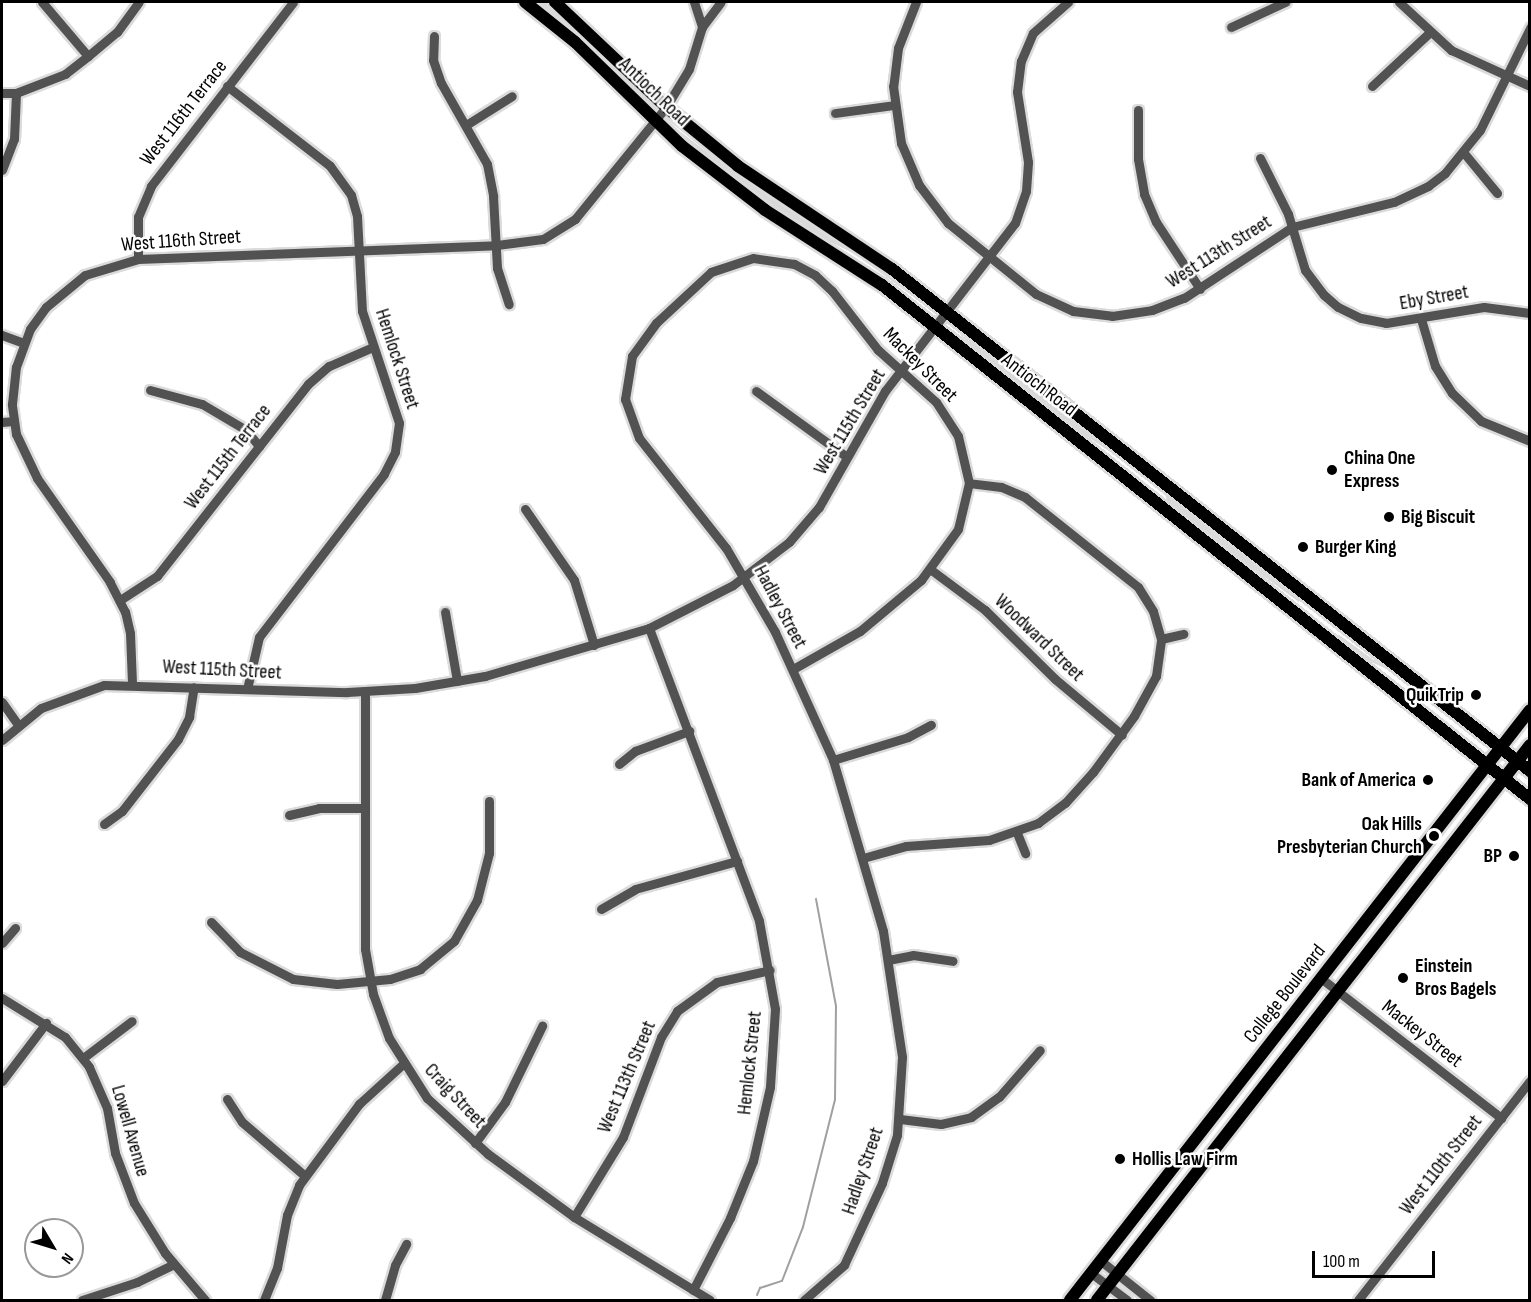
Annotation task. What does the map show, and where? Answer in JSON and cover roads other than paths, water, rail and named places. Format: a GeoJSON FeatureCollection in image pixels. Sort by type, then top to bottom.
{"type":"FeatureCollection","features":[{"type":"Feature","properties":{"kind":"main road","name":"Antioch Road"},"geometry":{"type":"LineString","coordinates":[[525,2],[575,42],[654,122],[750,199],[864,271],[1530,799]]}},
{"type":"Feature","properties":{"kind":"main road","name":"Antioch Road"},"geometry":{"type":"LineString","coordinates":[[555,2],[666,107],[774,194],[872,255],[1530,771]]}},
{"type":"Feature","properties":{"kind":"main road","name":"College Boulevard"},"geometry":{"type":"LineString","coordinates":[[1070,1300],[1530,710]]}},
{"type":"Feature","properties":{"kind":"main road","name":"College Boulevard"},"geometry":{"type":"LineString","coordinates":[[1098,1300],[1530,745]]}},
{"type":"Feature","properties":{"kind":"street"},"geometry":{"type":"LineString","coordinates":[[42,2],[88,56]]}},
{"type":"Feature","properties":{"kind":"street"},"geometry":{"type":"LineString","coordinates":[[2,93],[16,93],[64,74],[117,32],[139,2]]}},
{"type":"Feature","properties":{"kind":"street","name":"West 116th Terrace"},"geometry":{"type":"LineString","coordinates":[[138,259],[138,217],[151,186],[293,2]]}},
{"type":"Feature","properties":{"kind":"street"},"geometry":{"type":"LineString","coordinates":[[694,2],[702,27]]}},
{"type":"Feature","properties":{"kind":"street","name":"West 116th Street"},"geometry":{"type":"LineString","coordinates":[[132,684],[130,633],[120,600],[27,462],[14,421],[13,385],[24,343],[39,316],[62,291],[104,267],[138,259],[536,242],[564,229],[586,207],[666,107],[689,69],[702,27],[721,2]]}},
{"type":"Feature","properties":{"kind":"street"},"geometry":{"type":"LineString","coordinates":[[916,2],[898,48],[894,105],[901,143],[919,185],[948,223],[990,258]]}},
{"type":"Feature","properties":{"kind":"street","name":"West 115th Street"},"geometry":{"type":"LineString","coordinates":[[2,740],[18,725],[60,698],[104,685],[365,692],[457,681],[649,628],[705,602],[744,577],[803,527],[830,491],[874,407],[1015,223],[1028,182],[1027,150],[1017,92],[1021,61],[1033,33],[1068,2]]}},
{"type":"Feature","properties":{"kind":"street"},"geometry":{"type":"LineString","coordinates":[[1231,27],[1285,2]]}},
{"type":"Feature","properties":{"kind":"street"},"geometry":{"type":"LineString","coordinates":[[1400,2],[1429,33],[1472,63],[1530,86]]}},
{"type":"Feature","properties":{"kind":"street","name":"West 113th Street"},"geometry":{"type":"LineString","coordinates":[[990,258],[1045,299],[1092,315],[1152,310],[1200,289],[1292,227],[1413,195],[1445,172],[1464,153],[1480,130],[1530,28]]}},
{"type":"Feature","properties":{"kind":"street"},"geometry":{"type":"LineString","coordinates":[[1372,86],[1429,33]]}},
{"type":"Feature","properties":{"kind":"street"},"geometry":{"type":"LineString","coordinates":[[434,36],[436,70],[480,147],[492,181],[497,268],[508,304]]}},
{"type":"Feature","properties":{"kind":"street","name":"Hemlock Street"},"geometry":{"type":"LineString","coordinates":[[227,86],[338,175],[354,202],[362,311],[397,409],[395,452],[384,474],[266,626],[253,653],[247,689]]}},
{"type":"Feature","properties":{"kind":"street"},"geometry":{"type":"LineString","coordinates":[[2,170],[14,139],[16,93]]}},
{"type":"Feature","properties":{"kind":"street"},"geometry":{"type":"LineString","coordinates":[[466,125],[512,96]]}},
{"type":"Feature","properties":{"kind":"street"},"geometry":{"type":"LineString","coordinates":[[835,113],[854,107],[894,105]]}},
{"type":"Feature","properties":{"kind":"street"},"geometry":{"type":"LineString","coordinates":[[1138,110],[1144,194],[1155,222],[1200,289]]}},
{"type":"Feature","properties":{"kind":"street"},"geometry":{"type":"LineString","coordinates":[[1464,153],[1497,193]]}},
{"type":"Feature","properties":{"kind":"street","name":"Eby Street"},"geometry":{"type":"LineString","coordinates":[[1260,158],[1292,227],[1305,270],[1324,296],[1338,307],[1377,322],[1421,319],[1484,307],[1530,313]]}},
{"type":"Feature","properties":{"kind":"street","name":"Mackey Street"},"geometry":{"type":"LineString","coordinates":[[672,305],[703,277],[727,264],[753,258],[778,259],[802,267],[822,280],[878,350],[936,402],[949,420],[965,455],[969,483]]}},
{"type":"Feature","properties":{"kind":"street","name":"Hadley Street"},"geometry":{"type":"LineString","coordinates":[[672,305],[633,356],[625,387],[627,410],[639,438],[706,519],[744,577],[793,669],[833,760],[863,858],[888,960],[902,1057],[900,1119],[887,1169],[855,1245],[834,1277],[804,1300]]}},
{"type":"Feature","properties":{"kind":"street"},"geometry":{"type":"LineString","coordinates":[[1421,319],[1435,366],[1452,393],[1481,421],[1530,441]]}},
{"type":"Feature","properties":{"kind":"street"},"geometry":{"type":"LineString","coordinates":[[2,335],[24,343]]}},
{"type":"Feature","properties":{"kind":"street","name":"West 115th Terrace"},"geometry":{"type":"LineString","coordinates":[[120,600],[157,576],[320,372],[373,346]]}},
{"type":"Feature","properties":{"kind":"street"},"geometry":{"type":"LineString","coordinates":[[150,390],[202,404],[246,430],[259,446]]}},
{"type":"Feature","properties":{"kind":"street"},"geometry":{"type":"LineString","coordinates":[[756,391],[847,457]]}},
{"type":"Feature","properties":{"kind":"street"},"geometry":{"type":"LineString","coordinates":[[2,422],[14,421]]}},
{"type":"Feature","properties":{"kind":"street"},"geometry":{"type":"LineString","coordinates":[[793,669],[860,631],[909,592],[930,569],[958,529],[969,483],[1017,493],[1077,535],[1138,587],[1153,611],[1161,639],[1156,676],[1122,735],[1065,803],[1038,823],[1017,833],[989,840],[906,846],[863,858]]}},
{"type":"Feature","properties":{"kind":"street"},"geometry":{"type":"LineString","coordinates":[[525,509],[574,580],[594,645]]}},
{"type":"Feature","properties":{"kind":"street","name":"Woodward Street"},"geometry":{"type":"LineString","coordinates":[[930,569],[985,610],[1055,679],[1122,735]]}},
{"type":"Feature","properties":{"kind":"street"},"geometry":{"type":"LineString","coordinates":[[445,612],[457,681]]}},
{"type":"Feature","properties":{"kind":"street","name":"Hemlock Street"},"geometry":{"type":"LineString","coordinates":[[649,628],[759,921],[770,970],[773,1049],[761,1129],[738,1200],[693,1290]]}},
{"type":"Feature","properties":{"kind":"street"},"geometry":{"type":"LineString","coordinates":[[1161,639],[1183,634]]}},
{"type":"Feature","properties":{"kind":"street"},"geometry":{"type":"LineString","coordinates":[[104,824],[122,811],[178,739],[189,717],[194,687]]}},
{"type":"Feature","properties":{"kind":"street","name":"Craig Street"},"geometry":{"type":"LineString","coordinates":[[365,692],[365,949],[379,1015],[403,1064],[427,1098],[475,1143],[574,1217],[710,1300]]}},
{"type":"Feature","properties":{"kind":"street"},"geometry":{"type":"LineString","coordinates":[[2,702],[18,725]]}},
{"type":"Feature","properties":{"kind":"street"},"geometry":{"type":"LineString","coordinates":[[833,760],[908,737],[931,725]]}},
{"type":"Feature","properties":{"kind":"street"},"geometry":{"type":"LineString","coordinates":[[619,764],[635,751],[689,731]]}},
{"type":"Feature","properties":{"kind":"street"},"geometry":{"type":"LineString","coordinates":[[211,922],[240,952],[274,972],[313,983],[370,981],[420,969],[448,948],[465,926],[485,873],[491,834],[489,801]]}},
{"type":"Feature","properties":{"kind":"street"},"geometry":{"type":"LineString","coordinates":[[289,815],[319,808],[364,808]]}},
{"type":"Feature","properties":{"kind":"street"},"geometry":{"type":"LineString","coordinates":[[1017,833],[1025,853]]}},
{"type":"Feature","properties":{"kind":"street"},"geometry":{"type":"LineString","coordinates":[[601,909],[635,889],[737,861]]}},
{"type":"Feature","properties":{"kind":"street"},"geometry":{"type":"LineString","coordinates":[[2,943],[15,928]]}},
{"type":"Feature","properties":{"kind":"street"},"geometry":{"type":"LineString","coordinates":[[888,960],[913,955],[953,961]]}},
{"type":"Feature","properties":{"kind":"street","name":"West 113th Street"},"geometry":{"type":"LineString","coordinates":[[574,1217],[623,1137],[661,1037],[677,1011],[717,982],[770,970]]}},
{"type":"Feature","properties":{"kind":"street","name":"Mackey Street"},"geometry":{"type":"LineString","coordinates":[[1322,979],[1501,1118]]}},
{"type":"Feature","properties":{"kind":"street","name":"Lowell Avenue"},"geometry":{"type":"LineString","coordinates":[[2,998],[46,1023],[83,1058],[107,1108],[125,1184],[144,1222],[174,1264],[205,1300]]}},
{"type":"Feature","properties":{"kind":"street"},"geometry":{"type":"LineString","coordinates":[[83,1058],[132,1021]]}},
{"type":"Feature","properties":{"kind":"street"},"geometry":{"type":"LineString","coordinates":[[2,1081],[46,1023]]}},
{"type":"Feature","properties":{"kind":"street"},"geometry":{"type":"LineString","coordinates":[[475,1143],[505,1102],[542,1026]]}},
{"type":"Feature","properties":{"kind":"street"},"geometry":{"type":"LineString","coordinates":[[900,1119],[941,1124],[971,1116],[999,1097],[1040,1050]]}},
{"type":"Feature","properties":{"kind":"street"},"geometry":{"type":"LineString","coordinates":[[264,1300],[277,1268],[292,1199],[305,1176],[359,1104],[403,1064]]}},
{"type":"Feature","properties":{"kind":"street","name":"West 110th Street"},"geometry":{"type":"LineString","coordinates":[[1358,1300],[1530,1081]]}},
{"type":"Feature","properties":{"kind":"street"},"geometry":{"type":"LineString","coordinates":[[227,1099],[242,1122],[305,1176]]}},
{"type":"Feature","properties":{"kind":"street"},"geometry":{"type":"LineString","coordinates":[[385,1300],[395,1264],[406,1244]]}},
{"type":"Feature","properties":{"kind":"street"},"geometry":{"type":"LineString","coordinates":[[1101,1261],[1150,1300]]}},
{"type":"Feature","properties":{"kind":"street"},"geometry":{"type":"LineString","coordinates":[[82,1300],[137,1282],[174,1264]]}},
{"type":"Feature","properties":{"kind":"street"},"geometry":{"type":"LineString","coordinates":[[1091,1273],[1128,1300]]}},
{"type":"Feature","properties":{"kind":"waterway"},"geometry":{"type":"LineString","coordinates":[[757,1295],[760,1288],[782,1281],[803,1227],[835,1100],[836,1006],[816,899]]}},
{"type":"Feature","properties":{"kind":"place","name":"China One Express"},"geometry":{"type":"Point","coordinates":[1332,470]}},
{"type":"Feature","properties":{"kind":"place","name":"Big Biscuit"},"geometry":{"type":"Point","coordinates":[1389,517]}},
{"type":"Feature","properties":{"kind":"place","name":"Burger King"},"geometry":{"type":"Point","coordinates":[1303,547]}},
{"type":"Feature","properties":{"kind":"place","name":"QuikTrip"},"geometry":{"type":"Point","coordinates":[1476,695]}},
{"type":"Feature","properties":{"kind":"place","name":"Bank of America"},"geometry":{"type":"Point","coordinates":[1428,780]}},
{"type":"Feature","properties":{"kind":"place","name":"Oak Hills Presbyterian Church"},"geometry":{"type":"Point","coordinates":[1434,836]}},
{"type":"Feature","properties":{"kind":"place","name":"BP"},"geometry":{"type":"Point","coordinates":[1514,856]}},
{"type":"Feature","properties":{"kind":"place","name":"Einstein Bros Bagels"},"geometry":{"type":"Point","coordinates":[1403,978]}},
{"type":"Feature","properties":{"kind":"place","name":"Hollis Law Firm"},"geometry":{"type":"Point","coordinates":[1120,1159]}}]}
